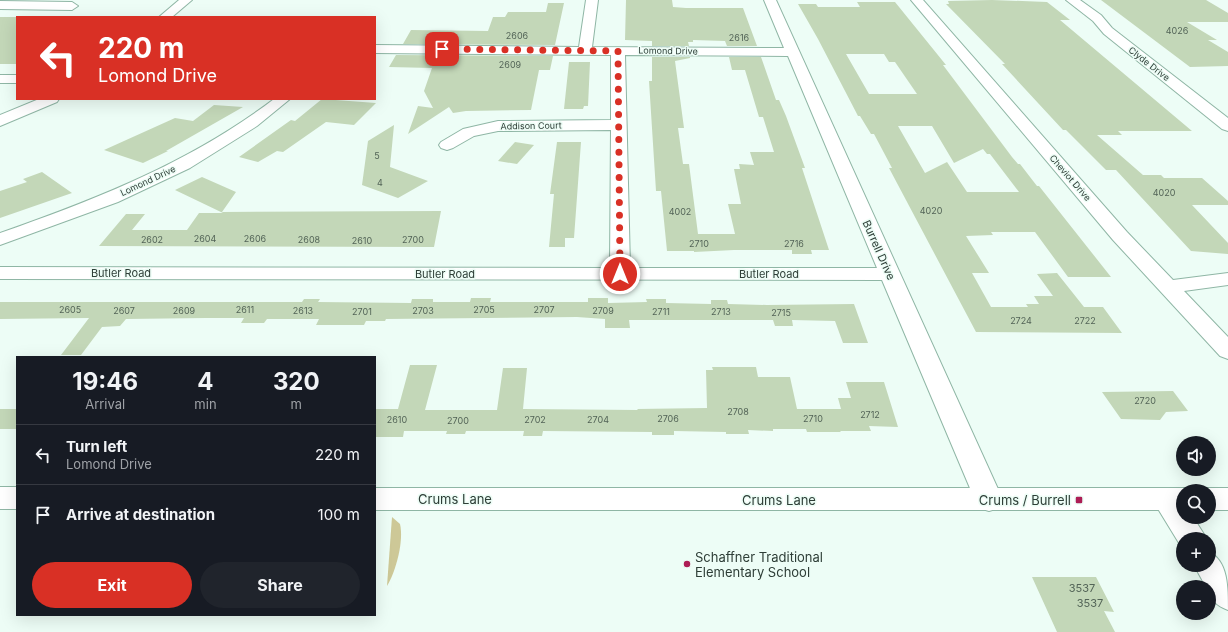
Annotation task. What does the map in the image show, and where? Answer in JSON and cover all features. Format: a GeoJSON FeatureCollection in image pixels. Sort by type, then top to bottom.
{"type":"FeatureCollection","features":[{"type":"Feature","properties":{"kind":"street"},"geometry":{"type":"LineString","coordinates":[[166,16],[186,0]]}},
{"type":"Feature","properties":{"kind":"street"},"geometry":{"type":"LineString","coordinates":[[585,50],[592,0]]}},
{"type":"Feature","properties":{"kind":"street","name":"Burrell Drive"},"geometry":{"type":"LineString","coordinates":[[770,0],[989,500]]}},
{"type":"Feature","properties":{"kind":"street","name":"Cheviot Drive"},"geometry":{"type":"LineString","coordinates":[[917,0],[1120,236],[1228,351]]}},
{"type":"Feature","properties":{"kind":"street","name":"Clyde Drive"},"geometry":{"type":"LineString","coordinates":[[1072,0],[1097,18],[1108,31],[1228,126]]}},
{"type":"Feature","properties":{"kind":"street"},"geometry":{"type":"LineString","coordinates":[[0,6],[72,6]]}},
{"type":"Feature","properties":{"kind":"street","name":"Lomond Drive"},"geometry":{"type":"LineString","coordinates":[[376,49],[792,52]]}},
{"type":"Feature","properties":{"kind":"street"},"geometry":{"type":"LineString","coordinates":[[618,51],[620,274]]}},
{"type":"Feature","properties":{"kind":"street"},"geometry":{"type":"LineString","coordinates":[[0,79],[16,79]]}},
{"type":"Feature","properties":{"kind":"street"},"geometry":{"type":"LineString","coordinates":[[0,121],[50,100]]}},
{"type":"Feature","properties":{"kind":"street","name":"Lomond Drive"},"geometry":{"type":"LineString","coordinates":[[0,239],[106,200],[169,172],[238,133],[283,100]]}},
{"type":"Feature","properties":{"kind":"street","name":"Addison Court"},"geometry":{"type":"LineString","coordinates":[[447,145],[468,132],[498,126],[619,125]]}},
{"type":"Feature","properties":{"kind":"street","name":"Butler Road"},"geometry":{"type":"LineString","coordinates":[[0,273],[890,274]]}},
{"type":"Feature","properties":{"kind":"street"},"geometry":{"type":"LineString","coordinates":[[1168,287],[1228,279]]}},
{"type":"Feature","properties":{"kind":"street"},"geometry":{"type":"LineString","coordinates":[[0,498],[16,498]]}},
{"type":"Feature","properties":{"kind":"street","name":"Crums Lane"},"geometry":{"type":"LineString","coordinates":[[376,499],[1175,499]]}},
{"type":"Feature","properties":{"kind":"street"},"geometry":{"type":"LineString","coordinates":[[1175,499],[1189,532]]}},
{"type":"Feature","properties":{"kind":"street"},"geometry":{"type":"LineString","coordinates":[[1216,499],[1228,499]]}},
{"type":"Feature","properties":{"kind":"street"},"geometry":{"type":"LineString","coordinates":[[1213,572],[1228,596]]}},
{"type":"Feature","properties":{"kind":"shaded area"},"geometry":{"type":"Polygon","coordinates":[[[392,517],[400,524],[401,539],[396,564],[387,586],[392,517]]]}},
{"type":"Feature","properties":{"kind":"building"},"geometry":{"type":"Polygon","coordinates":[[[626,0],[672,0],[673,7],[686,8],[743,8],[757,46],[727,46],[725,41],[693,40],[693,42],[688,42],[689,46],[652,46],[652,41],[625,40],[626,0]]]}},
{"type":"Feature","properties":{"kind":"building"},"geometry":{"type":"Polygon","coordinates":[[[992,0],[1047,2],[1070,20],[1060,20],[1192,131],[1118,131],[1122,135],[1097,135],[1143,175],[1161,175],[1164,178],[1202,178],[1228,201],[1228,205],[1192,205],[1228,243],[1228,254],[1191,251],[1116,170],[1106,170],[1066,130],[1063,130],[1002,64],[1005,64],[946,4],[949,4],[948,1],[992,0]]]}},
{"type":"Feature","properties":{"kind":"building"},"geometry":{"type":"Polygon","coordinates":[[[1101,0],[1206,0],[1228,13],[1228,22],[1187,22],[1217,40],[1208,40],[1228,52],[1228,66],[1190,67],[1101,0]]]}},
{"type":"Feature","properties":{"kind":"building"},"geometry":{"type":"Polygon","coordinates":[[[857,2],[895,2],[946,65],[943,65],[1012,157],[1018,164],[1020,164],[1037,186],[1039,186],[1111,277],[1068,277],[1035,232],[991,232],[993,235],[966,236],[989,273],[972,273],[991,307],[1028,307],[1026,304],[1039,304],[1034,296],[1053,296],[1037,274],[1057,273],[1084,307],[1103,307],[1122,333],[976,332],[889,168],[892,168],[874,134],[871,134],[860,116],[858,116],[798,4],[816,4],[818,7],[860,7],[857,2]],[[846,54],[869,94],[917,94],[895,62],[889,62],[884,54],[846,54]],[[898,126],[925,173],[947,162],[967,192],[1019,192],[990,154],[987,154],[983,149],[954,163],[932,126],[898,126]]]}},
{"type":"Feature","properties":{"kind":"building"},"geometry":{"type":"Polygon","coordinates":[[[548,3],[564,3],[555,45],[403,44],[411,30],[488,31],[493,17],[505,17],[508,12],[546,12],[548,3]]]}},
{"type":"Feature","properties":{"kind":"building"},"geometry":{"type":"Polygon","coordinates":[[[0,17],[16,17],[16,64],[0,64],[0,17]]]}},
{"type":"Feature","properties":{"kind":"building"},"geometry":{"type":"Polygon","coordinates":[[[396,55],[553,56],[550,70],[539,70],[531,110],[466,111],[453,113],[449,107],[408,134],[418,106],[433,108],[424,91],[432,68],[389,67],[396,55]]]}},
{"type":"Feature","properties":{"kind":"building"},"geometry":{"type":"Polygon","coordinates":[[[652,57],[690,57],[675,61],[684,128],[678,128],[683,164],[689,164],[698,234],[735,234],[728,204],[741,204],[734,169],[740,169],[739,164],[754,165],[750,152],[774,152],[763,117],[759,117],[745,70],[732,70],[729,57],[761,57],[776,100],[779,100],[786,116],[805,168],[802,168],[829,250],[811,250],[812,254],[792,254],[792,250],[694,252],[667,251],[661,191],[656,191],[649,81],[652,81],[652,57]]]}},
{"type":"Feature","properties":{"kind":"building"},"geometry":{"type":"Polygon","coordinates":[[[569,62],[590,62],[588,106],[584,106],[583,109],[564,109],[569,62]]]}},
{"type":"Feature","properties":{"kind":"building"},"geometry":{"type":"Polygon","coordinates":[[[321,100],[376,103],[354,125],[326,122],[283,152],[277,151],[258,162],[239,157],[291,120],[295,121],[321,100]]]}},
{"type":"Feature","properties":{"kind":"building"},"geometry":{"type":"Polygon","coordinates":[[[214,105],[243,107],[166,151],[168,151],[143,163],[104,150],[175,118],[193,121],[214,105]]]}},
{"type":"Feature","properties":{"kind":"building"},"geometry":{"type":"Polygon","coordinates":[[[394,125],[390,167],[428,181],[398,198],[362,185],[368,141],[394,125]]]}},
{"type":"Feature","properties":{"kind":"building"},"geometry":{"type":"Polygon","coordinates":[[[515,142],[534,145],[517,164],[498,161],[515,142]]]}},
{"type":"Feature","properties":{"kind":"building"},"geometry":{"type":"Polygon","coordinates":[[[557,142],[581,142],[574,238],[565,238],[565,247],[549,247],[554,194],[550,194],[557,142]]]}},
{"type":"Feature","properties":{"kind":"building"},"geometry":{"type":"Polygon","coordinates":[[[42,172],[72,193],[0,218],[0,191],[27,182],[23,179],[42,172]]]}},
{"type":"Feature","properties":{"kind":"building"},"geometry":{"type":"Polygon","coordinates":[[[202,177],[236,192],[222,212],[441,211],[434,247],[99,246],[126,214],[145,214],[132,230],[187,230],[199,213],[223,213],[175,190],[202,177]]]}},
{"type":"Feature","properties":{"kind":"building"},"geometry":{"type":"Polygon","coordinates":[[[471,298],[491,298],[490,302],[588,302],[588,298],[608,298],[608,303],[647,302],[646,299],[666,299],[666,303],[711,304],[711,300],[727,300],[728,304],[854,304],[868,343],[843,343],[835,321],[792,320],[793,326],[775,326],[773,320],[629,320],[630,328],[605,328],[605,319],[577,317],[386,319],[385,321],[366,321],[364,325],[316,325],[319,319],[267,319],[264,323],[241,323],[244,318],[126,319],[120,326],[102,327],[81,355],[61,355],[89,318],[0,319],[0,302],[302,302],[304,299],[320,299],[318,302],[411,303],[412,299],[433,299],[433,302],[470,302],[471,298]]]}},
{"type":"Feature","properties":{"kind":"building"},"geometry":{"type":"Polygon","coordinates":[[[410,365],[437,365],[425,410],[497,410],[503,368],[527,368],[523,409],[638,410],[637,409],[707,408],[706,370],[713,370],[712,367],[756,367],[758,377],[790,377],[797,409],[841,409],[838,398],[851,398],[846,382],[884,382],[898,427],[869,426],[871,431],[840,431],[841,432],[807,432],[806,429],[773,429],[773,431],[748,430],[749,434],[674,431],[674,435],[652,435],[652,432],[543,431],[542,436],[523,436],[524,431],[466,431],[465,434],[446,434],[447,431],[404,431],[403,437],[376,437],[376,409],[398,409],[410,365]]]}},
{"type":"Feature","properties":{"kind":"building"},"geometry":{"type":"Polygon","coordinates":[[[1173,391],[1188,411],[1166,412],[1160,420],[1121,419],[1102,392],[1173,391]]]}},
{"type":"Feature","properties":{"kind":"building"},"geometry":{"type":"Polygon","coordinates":[[[0,409],[16,409],[16,429],[0,429],[0,409]]]}},
{"type":"Feature","properties":{"kind":"building"},"geometry":{"type":"Polygon","coordinates":[[[1032,577],[1096,577],[1114,612],[1104,611],[1115,632],[1057,632],[1032,577]]]}},
{"type":"Feature","properties":{"kind":"place","name":"Crums / Burrell"},"geometry":{"type":"Point","coordinates":[1079,500]}},
{"type":"Feature","properties":{"kind":"place","name":"Schaffner Traditional Elementary School"},"geometry":{"type":"Point","coordinates":[687,564]}},
{"type":"Feature","properties":{"kind":"route"},"geometry":{"type":"LineString","coordinates":[[442,49],[618,51],[620,274]]}}]}
